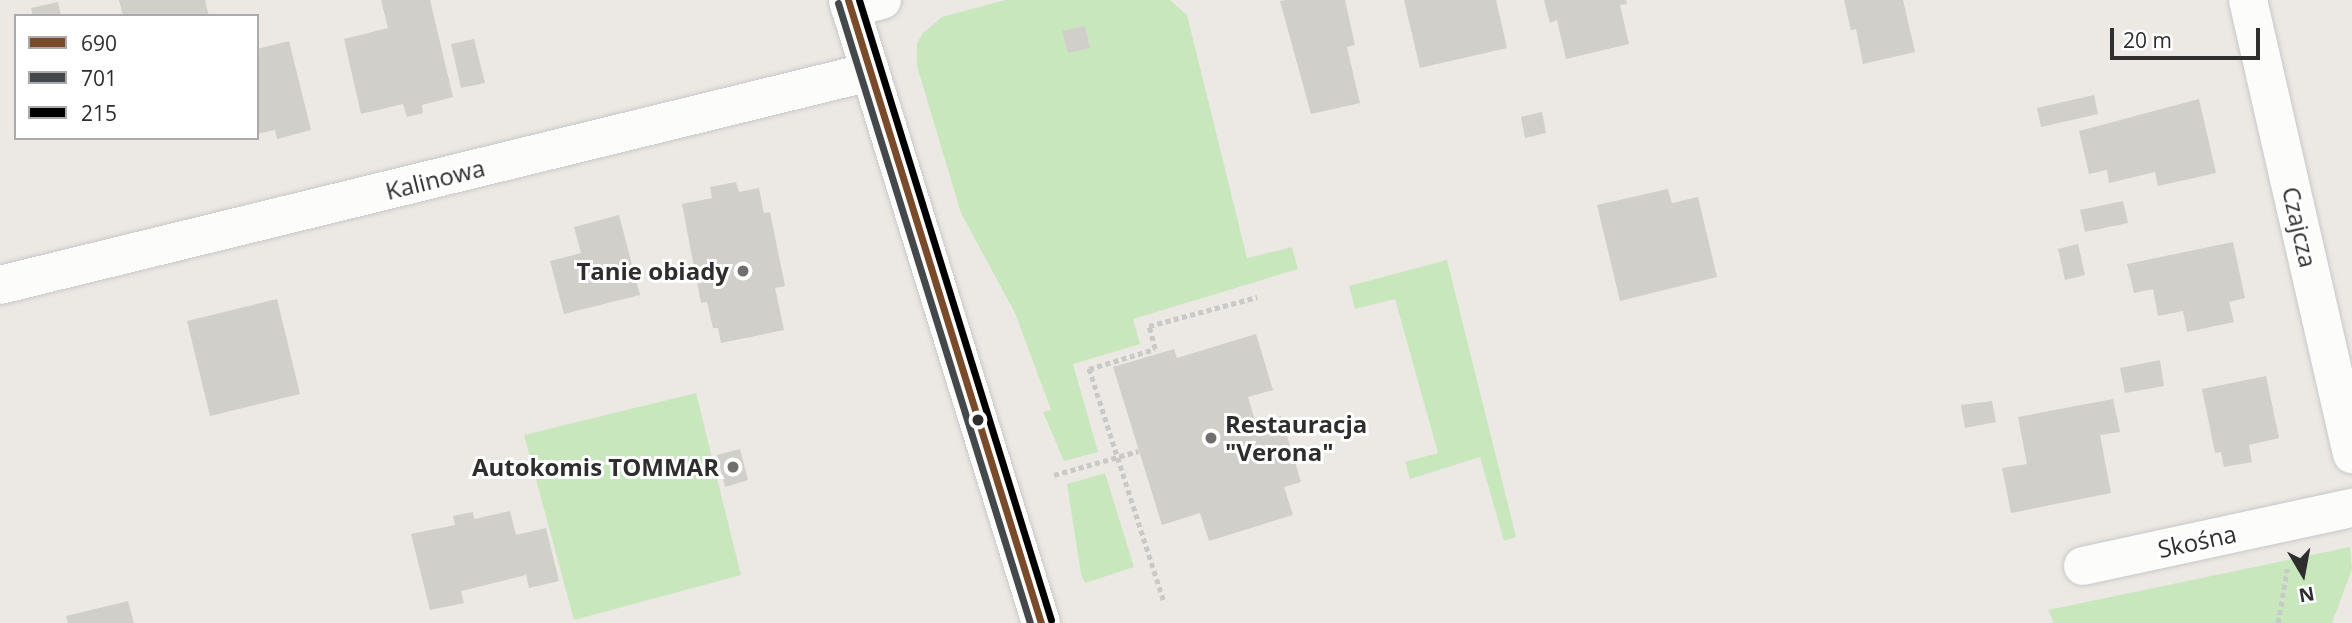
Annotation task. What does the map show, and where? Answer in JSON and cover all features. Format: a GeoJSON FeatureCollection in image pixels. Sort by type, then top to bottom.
{"type":"FeatureCollection","features":[{"type":"Feature","properties":{"kind":"street","name":"Czajcza"},"geometry":{"type":"LineString","coordinates":[[2248,0],[2352,454]]}},
{"type":"Feature","properties":{"kind":"street"},"geometry":{"type":"LineString","coordinates":[[860,3],[870,72],[1041,623]]}},
{"type":"Feature","properties":{"kind":"street","name":"Kalinowa"},"geometry":{"type":"LineString","coordinates":[[0,285],[870,72]]}},
{"type":"Feature","properties":{"kind":"street","name":"Skośna"},"geometry":{"type":"LineString","coordinates":[[2083,566],[2352,508]]}},
{"type":"Feature","properties":{"kind":"path"},"geometry":{"type":"LineString","coordinates":[[1163,600],[1089,369],[1155,349],[1149,326],[1257,297]]}},
{"type":"Feature","properties":{"kind":"path"},"geometry":{"type":"LineString","coordinates":[[1054,475],[1139,451]]}},
{"type":"Feature","properties":{"kind":"green space"},"geometry":{"type":"Polygon","coordinates":[[[1005,0],[1170,0],[1187,15],[1247,258],[1292,247],[1298,269],[1133,319],[1140,344],[1073,364],[1098,452],[1064,461],[1043,412],[1051,410],[1015,313],[961,213],[917,66],[917,43],[923,33],[942,17],[1005,0]]]}},
{"type":"Feature","properties":{"kind":"green space"},"geometry":{"type":"Polygon","coordinates":[[[1447,260],[1516,537],[1504,541],[1480,457],[1410,479],[1405,462],[1438,453],[1395,299],[1355,309],[1349,286],[1447,260]]]}},
{"type":"Feature","properties":{"kind":"green space"},"geometry":{"type":"Polygon","coordinates":[[[696,393],[741,575],[574,620],[524,435],[696,393]]]}},
{"type":"Feature","properties":{"kind":"green space"},"geometry":{"type":"Polygon","coordinates":[[[1105,473],[1134,567],[1085,583],[1081,574],[1067,484],[1105,473]]]}},
{"type":"Feature","properties":{"kind":"green space"},"geometry":{"type":"Polygon","coordinates":[[[2350,547],[2352,569],[2332,623],[2054,623],[2048,610],[2350,547]]]}},
{"type":"Feature","properties":{"kind":"building"},"geometry":{"type":"Polygon","coordinates":[[[119,0],[205,0],[208,14],[122,14],[119,0]]]}},
{"type":"Feature","properties":{"kind":"building"},"geometry":{"type":"Polygon","coordinates":[[[381,0],[430,0],[453,97],[422,105],[423,113],[407,117],[403,104],[361,114],[344,39],[388,28],[381,0]]]}},
{"type":"Feature","properties":{"kind":"building"},"geometry":{"type":"Polygon","coordinates":[[[1345,0],[1355,45],[1347,47],[1360,103],[1311,114],[1280,1],[1345,0]]]}},
{"type":"Feature","properties":{"kind":"building"},"geometry":{"type":"Polygon","coordinates":[[[1404,0],[1496,0],[1507,48],[1420,68],[1404,0]]]}},
{"type":"Feature","properties":{"kind":"building"},"geometry":{"type":"Polygon","coordinates":[[[1544,0],[1626,0],[1627,4],[1620,5],[1629,44],[1566,59],[1557,20],[1550,23],[1544,0]]]}},
{"type":"Feature","properties":{"kind":"building"},"geometry":{"type":"Polygon","coordinates":[[[1844,0],[1903,0],[1915,52],[1863,64],[1856,29],[1851,30],[1844,0]]]}},
{"type":"Feature","properties":{"kind":"building"},"geometry":{"type":"Polygon","coordinates":[[[58,2],[61,14],[32,14],[31,8],[58,2]]]}},
{"type":"Feature","properties":{"kind":"building"},"geometry":{"type":"Polygon","coordinates":[[[1085,26],[1090,48],[1068,53],[1062,31],[1085,26]]]}},
{"type":"Feature","properties":{"kind":"building"},"geometry":{"type":"Polygon","coordinates":[[[474,39],[485,83],[461,88],[451,44],[474,39]]]}},
{"type":"Feature","properties":{"kind":"building"},"geometry":{"type":"Polygon","coordinates":[[[289,41],[311,130],[277,139],[275,130],[259,134],[259,48],[289,41]]]}},
{"type":"Feature","properties":{"kind":"building"},"geometry":{"type":"Polygon","coordinates":[[[2094,95],[2098,114],[2041,127],[2037,108],[2094,95]]]}},
{"type":"Feature","properties":{"kind":"building"},"geometry":{"type":"Polygon","coordinates":[[[2199,99],[2216,173],[2158,186],[2155,172],[2109,183],[2107,170],[2089,174],[2079,131],[2199,99]]]}},
{"type":"Feature","properties":{"kind":"building"},"geometry":{"type":"Polygon","coordinates":[[[1542,112],[1546,133],[1525,138],[1521,117],[1542,112]]]}},
{"type":"Feature","properties":{"kind":"building"},"geometry":{"type":"Polygon","coordinates":[[[736,182],[739,192],[759,188],[764,213],[770,212],[785,286],[775,288],[784,330],[721,343],[718,328],[713,328],[707,302],[701,303],[682,204],[712,198],[710,187],[736,182]]]}},
{"type":"Feature","properties":{"kind":"building"},"geometry":{"type":"Polygon","coordinates":[[[1668,189],[1672,203],[1698,197],[1717,277],[1620,301],[1597,205],[1668,189]]]}},
{"type":"Feature","properties":{"kind":"building"},"geometry":{"type":"Polygon","coordinates":[[[2123,201],[2128,223],[2085,232],[2080,210],[2123,201]]]}},
{"type":"Feature","properties":{"kind":"building"},"geometry":{"type":"Polygon","coordinates":[[[619,215],[640,295],[564,314],[550,261],[581,253],[574,227],[619,215]]]}},
{"type":"Feature","properties":{"kind":"building"},"geometry":{"type":"Polygon","coordinates":[[[2233,242],[2245,298],[2229,302],[2234,322],[2187,332],[2183,311],[2158,316],[2153,289],[2134,293],[2127,264],[2233,242]]]}},
{"type":"Feature","properties":{"kind":"building"},"geometry":{"type":"Polygon","coordinates":[[[2078,244],[2085,275],[2065,280],[2058,249],[2078,244]]]}},
{"type":"Feature","properties":{"kind":"building"},"geometry":{"type":"Polygon","coordinates":[[[277,299],[300,394],[210,416],[187,321],[277,299]]]}},
{"type":"Feature","properties":{"kind":"building","name":"Restauracja \"Verona\""},"geometry":{"type":"Polygon","coordinates":[[[1256,334],[1273,390],[1248,397],[1256,424],[1281,416],[1301,482],[1284,487],[1293,515],[1209,541],[1200,513],[1162,525],[1113,367],[1174,349],[1177,358],[1256,334]]]}},
{"type":"Feature","properties":{"kind":"building"},"geometry":{"type":"Polygon","coordinates":[[[2160,360],[2164,386],[2125,393],[2120,368],[2160,360]]]}},
{"type":"Feature","properties":{"kind":"building"},"geometry":{"type":"Polygon","coordinates":[[[2266,376],[2279,438],[2249,445],[2252,462],[2224,467],[2221,452],[2215,453],[2202,389],[2266,376]]]}},
{"type":"Feature","properties":{"kind":"building"},"geometry":{"type":"Polygon","coordinates":[[[2113,399],[2120,432],[2100,435],[2111,493],[2011,513],[2002,468],[2027,464],[2018,417],[2113,399]]]}},
{"type":"Feature","properties":{"kind":"building"},"geometry":{"type":"Polygon","coordinates":[[[1992,401],[1996,422],[1965,428],[1961,405],[1992,401]]]}},
{"type":"Feature","properties":{"kind":"building"},"geometry":{"type":"Polygon","coordinates":[[[740,449],[748,480],[725,487],[717,455],[740,449]]]}},
{"type":"Feature","properties":{"kind":"building"},"geometry":{"type":"Polygon","coordinates":[[[510,511],[516,535],[546,528],[559,581],[529,588],[526,575],[461,591],[464,603],[430,610],[411,534],[455,525],[453,516],[473,512],[474,519],[510,511]]]}},
{"type":"Feature","properties":{"kind":"building"},"geometry":{"type":"Polygon","coordinates":[[[128,601],[134,623],[68,623],[66,616],[128,601]]]}},
{"type":"Feature","properties":{"kind":"transit line","name":"690"},"geometry":{"type":"LineString","coordinates":[[848,0],[1041,623]]}},
{"type":"Feature","properties":{"kind":"transit line","name":"215"},"geometry":{"type":"LineString","coordinates":[[859,0],[1051,620]]}},
{"type":"Feature","properties":{"kind":"transit line","name":"701"},"geometry":{"type":"LineString","coordinates":[[838,3],[1030,623]]}},
{"type":"Feature","properties":{"kind":"place","name":"Tanie obiady"},"geometry":{"type":"Point","coordinates":[743,271]}},
{"type":"Feature","properties":{"kind":"place","name":"Restauracja \"Verona\""},"geometry":{"type":"Point","coordinates":[1211,438]}},
{"type":"Feature","properties":{"kind":"place","name":"Autokomis TOMMAR"},"geometry":{"type":"Point","coordinates":[733,467]}}]}
